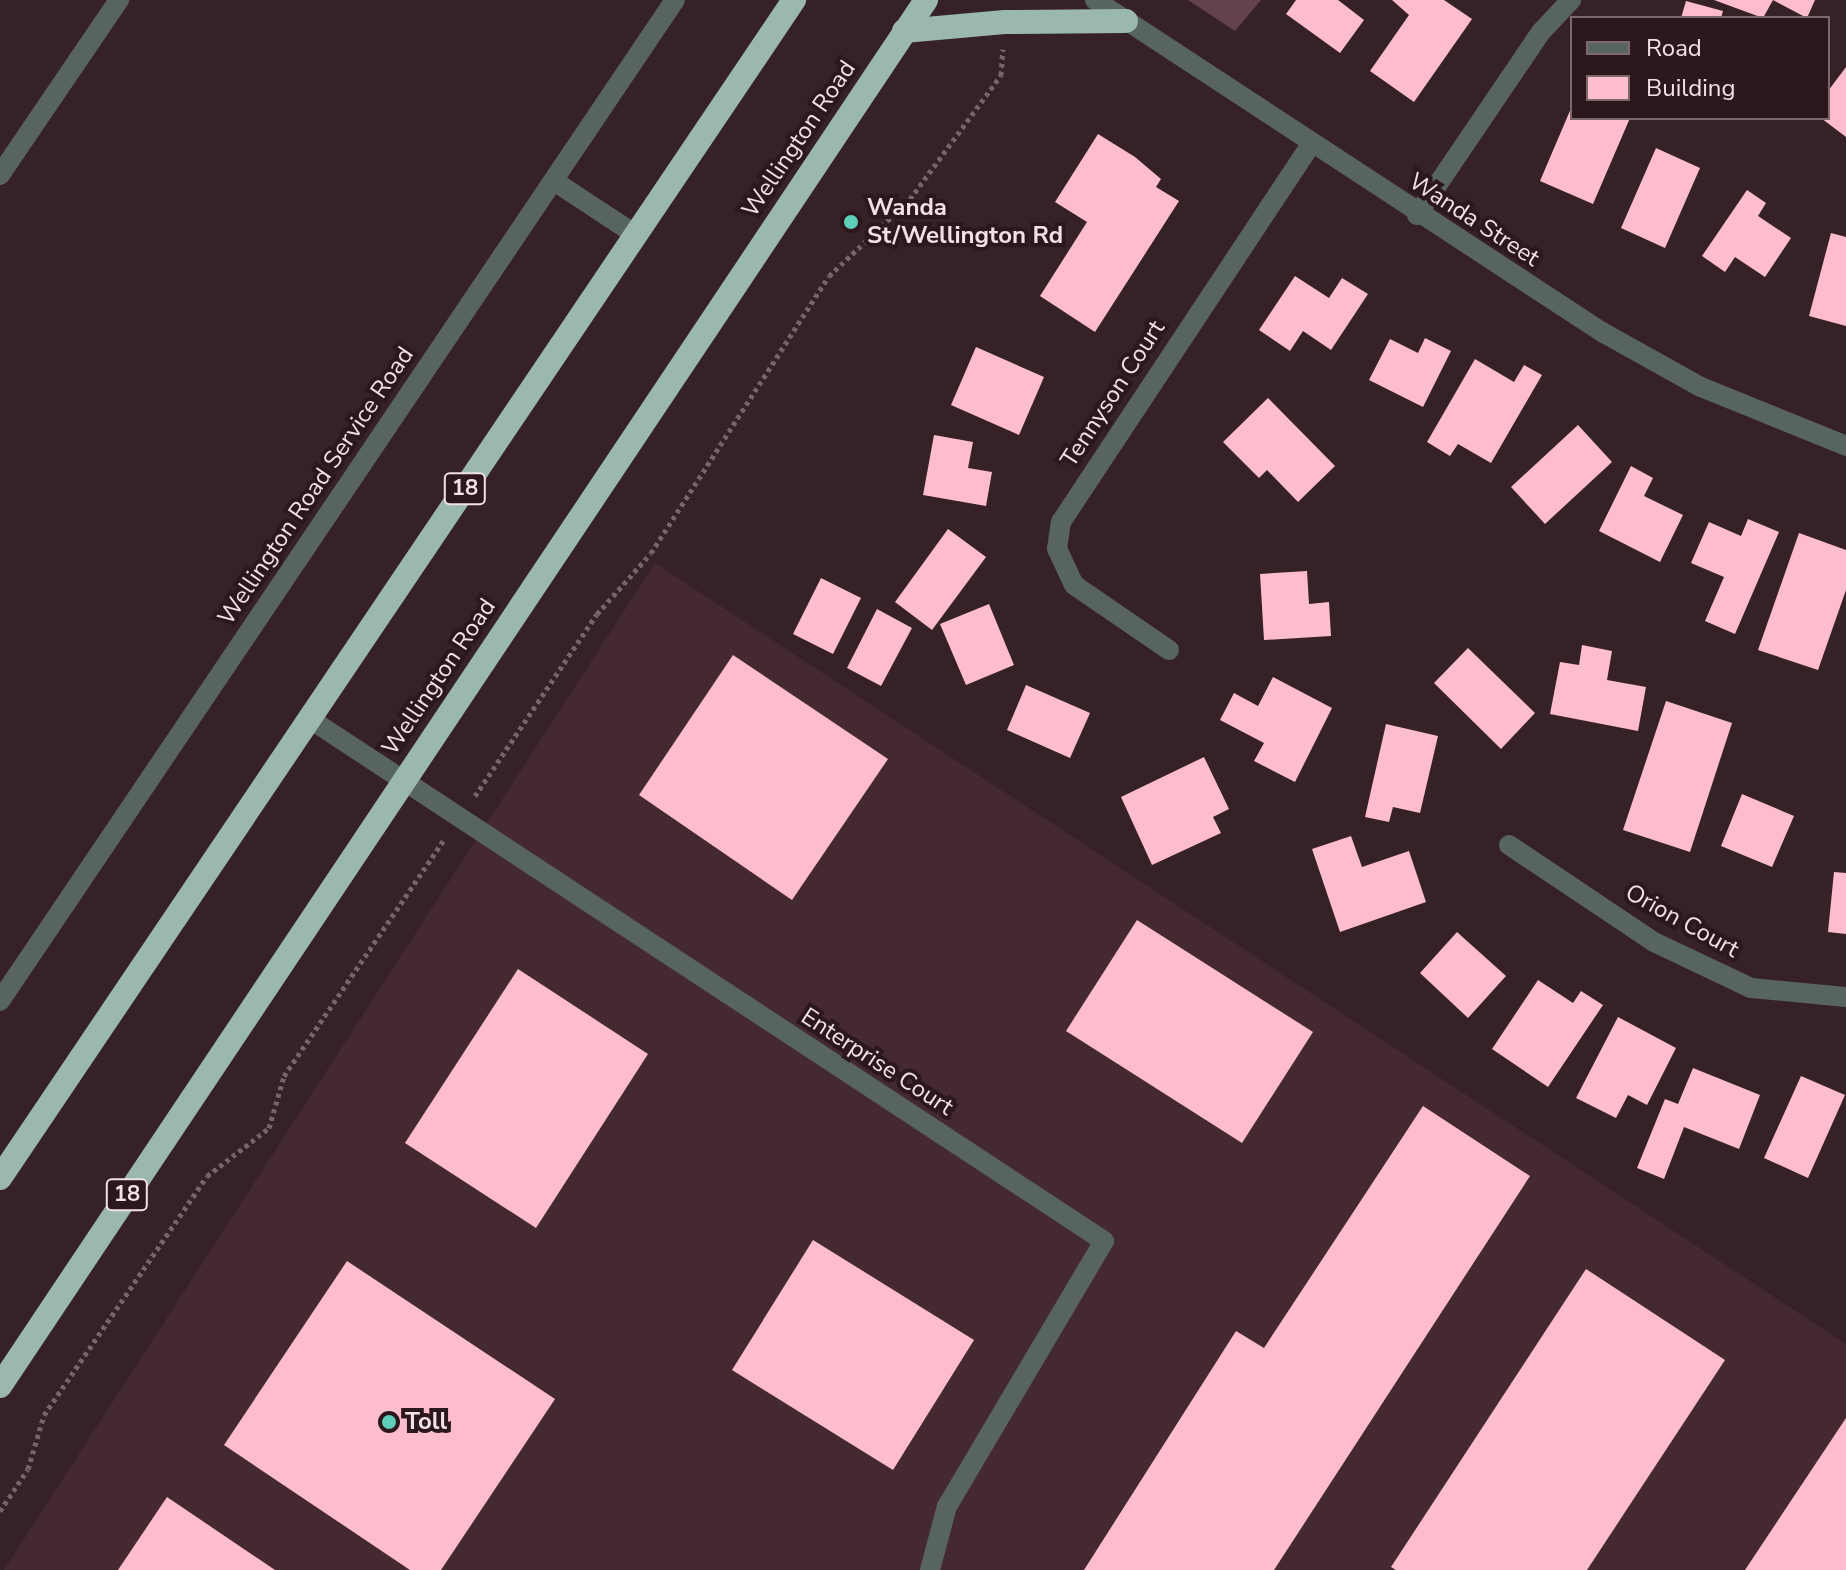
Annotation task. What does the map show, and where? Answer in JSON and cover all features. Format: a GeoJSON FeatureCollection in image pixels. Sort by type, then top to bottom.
{"type":"FeatureCollection","features":[{"type":"Feature","properties":{"kind":"highway","name":"18"},"geometry":{"type":"LineString","coordinates":[[0,1178],[794,0]]}},
{"type":"Feature","properties":{"kind":"highway","name":"Wellington Road"},"geometry":{"type":"LineString","coordinates":[[0,1386],[926,0]]}},
{"type":"Feature","properties":{"kind":"highway"},"geometry":{"type":"LineString","coordinates":[[904,31],[1005,22],[1126,21]]}},
{"type":"Feature","properties":{"kind":"street"},"geometry":{"type":"LineString","coordinates":[[0,175],[119,0]]}},
{"type":"Feature","properties":{"kind":"street","name":"Wellington Road Service Road"},"geometry":{"type":"LineString","coordinates":[[0,1001],[675,0]]}},
{"type":"Feature","properties":{"kind":"street","name":"Wanda Street"},"geometry":{"type":"LineString","coordinates":[[1095,0],[1417,215],[1701,387],[1846,446]]}},
{"type":"Feature","properties":{"kind":"street"},"geometry":{"type":"LineString","coordinates":[[1417,215],[1541,32],[1571,0]]}},
{"type":"Feature","properties":{"kind":"street","name":"Tennyson Court"},"geometry":{"type":"LineString","coordinates":[[1169,650],[1074,585],[1057,549],[1061,522],[1311,144]]}},
{"type":"Feature","properties":{"kind":"street"},"geometry":{"type":"LineString","coordinates":[[554,181],[636,235]]}},
{"type":"Feature","properties":{"kind":"street","name":"Enterprise Court"},"geometry":{"type":"LineString","coordinates":[[310,719],[1104,1241],[947,1506],[930,1570]]}},
{"type":"Feature","properties":{"kind":"street","name":"Orion Court"},"geometry":{"type":"LineString","coordinates":[[1509,845],[1654,942],[1751,988],[1846,997]]}},
{"type":"Feature","properties":{"kind":"path"},"geometry":{"type":"LineString","coordinates":[[0,1511],[28,1469],[44,1415],[207,1176],[269,1128],[284,1076],[597,614],[651,553],[829,276],[910,199],[1001,75],[1005,22]]}},
{"type":"Feature","properties":{"kind":"shaded area"},"geometry":{"type":"Polygon","coordinates":[[[1188,0],[1261,0],[1235,31],[1188,0]]]}},
{"type":"Feature","properties":{"kind":"shaded area"},"geometry":{"type":"Polygon","coordinates":[[[655,563],[1846,1344],[1846,1570],[4,1570],[655,563]]]}},
{"type":"Feature","properties":{"kind":"building"},"geometry":{"type":"Polygon","coordinates":[[[1296,0],[1338,0],[1364,20],[1340,53],[1286,14],[1296,0]]]}},
{"type":"Feature","properties":{"kind":"building"},"geometry":{"type":"Polygon","coordinates":[[[1392,0],[1444,0],[1472,19],[1414,102],[1370,71],[1409,15],[1392,0]]]}},
{"type":"Feature","properties":{"kind":"building"},"geometry":{"type":"Polygon","coordinates":[[[1714,0],[1773,0],[1764,16],[1714,0]]]}},
{"type":"Feature","properties":{"kind":"building"},"geometry":{"type":"Polygon","coordinates":[[[1773,0],[1815,0],[1808,16],[1773,0]]]}},
{"type":"Feature","properties":{"kind":"building"},"geometry":{"type":"Polygon","coordinates":[[[1686,1],[1723,11],[1722,16],[1682,16],[1686,1]]]}},
{"type":"Feature","properties":{"kind":"building"},"geometry":{"type":"Polygon","coordinates":[[[1846,67],[1846,137],[1824,120],[1830,120],[1830,88],[1846,67]]]}},
{"type":"Feature","properties":{"kind":"building"},"geometry":{"type":"Polygon","coordinates":[[[1570,111],[1570,120],[1629,120],[1593,204],[1540,181],[1570,111]]]}},
{"type":"Feature","properties":{"kind":"building"},"geometry":{"type":"Polygon","coordinates":[[[1098,134],[1135,157],[1161,179],[1156,187],[1179,201],[1095,332],[1040,296],[1087,222],[1055,202],[1098,134]]]}},
{"type":"Feature","properties":{"kind":"building"},"geometry":{"type":"Polygon","coordinates":[[[1656,148],[1700,168],[1665,248],[1621,228],[1656,148]]]}},
{"type":"Feature","properties":{"kind":"building"},"geometry":{"type":"Polygon","coordinates":[[[1747,190],[1766,203],[1758,216],[1791,238],[1765,277],[1735,257],[1725,272],[1702,256],[1747,190]]]}},
{"type":"Feature","properties":{"kind":"building"},"geometry":{"type":"Polygon","coordinates":[[[1831,233],[1846,237],[1846,326],[1809,316],[1831,233]]]}},
{"type":"Feature","properties":{"kind":"building"},"geometry":{"type":"Polygon","coordinates":[[[1295,276],[1329,298],[1342,278],[1368,294],[1331,350],[1303,331],[1290,351],[1259,330],[1295,276]]]}},
{"type":"Feature","properties":{"kind":"building"},"geometry":{"type":"Polygon","coordinates":[[[1425,338],[1451,351],[1423,407],[1369,380],[1390,339],[1418,353],[1425,338]]]}},
{"type":"Feature","properties":{"kind":"building"},"geometry":{"type":"Polygon","coordinates":[[[976,347],[1044,377],[1019,435],[951,405],[976,347]]]}},
{"type":"Feature","properties":{"kind":"building"},"geometry":{"type":"Polygon","coordinates":[[[1475,359],[1514,382],[1524,365],[1542,375],[1491,463],[1458,444],[1450,456],[1427,442],[1475,359]]]}},
{"type":"Feature","properties":{"kind":"building"},"geometry":{"type":"Polygon","coordinates":[[[1268,398],[1335,466],[1298,502],[1267,470],[1259,478],[1223,442],[1268,398]]]}},
{"type":"Feature","properties":{"kind":"building"},"geometry":{"type":"Polygon","coordinates":[[[1578,425],[1612,462],[1545,524],[1511,487],[1578,425]]]}},
{"type":"Feature","properties":{"kind":"building"},"geometry":{"type":"Polygon","coordinates":[[[934,435],[973,442],[968,468],[992,472],[986,506],[923,495],[934,435]]]}},
{"type":"Feature","properties":{"kind":"building"},"geometry":{"type":"Polygon","coordinates":[[[1631,466],[1653,478],[1644,496],[1683,515],[1660,562],[1599,531],[1631,466]]]}},
{"type":"Feature","properties":{"kind":"building"},"geometry":{"type":"Polygon","coordinates":[[[1748,519],[1779,532],[1735,634],[1705,621],[1724,577],[1691,563],[1709,522],[1741,536],[1748,519]]]}},
{"type":"Feature","properties":{"kind":"building"},"geometry":{"type":"Polygon","coordinates":[[[948,529],[986,557],[932,630],[895,602],[948,529]]]}},
{"type":"Feature","properties":{"kind":"building"},"geometry":{"type":"Polygon","coordinates":[[[1799,533],[1846,550],[1846,590],[1818,670],[1758,650],[1799,533]]]}},
{"type":"Feature","properties":{"kind":"building"},"geometry":{"type":"Polygon","coordinates":[[[1307,571],[1309,604],[1329,602],[1331,636],[1264,640],[1260,574],[1307,571]]]}},
{"type":"Feature","properties":{"kind":"building"},"geometry":{"type":"Polygon","coordinates":[[[821,578],[861,598],[833,654],[793,634],[821,578]]]}},
{"type":"Feature","properties":{"kind":"building"},"geometry":{"type":"Polygon","coordinates":[[[989,604],[1014,665],[966,685],[940,624],[989,604]]]}},
{"type":"Feature","properties":{"kind":"building"},"geometry":{"type":"Polygon","coordinates":[[[877,609],[912,628],[881,686],[847,668],[877,609]]]}},
{"type":"Feature","properties":{"kind":"building"},"geometry":{"type":"Polygon","coordinates":[[[1582,645],[1612,651],[1607,680],[1646,687],[1638,731],[1550,714],[1560,662],[1579,665],[1582,645]]]}},
{"type":"Feature","properties":{"kind":"building"},"geometry":{"type":"Polygon","coordinates":[[[1468,648],[1535,713],[1501,749],[1434,683],[1468,648]]]}},
{"type":"Feature","properties":{"kind":"building"},"geometry":{"type":"Polygon","coordinates":[[[733,655],[888,759],[792,900],[639,795],[733,655]]]}},
{"type":"Feature","properties":{"kind":"building"},"geometry":{"type":"Polygon","coordinates":[[[1273,677],[1332,708],[1295,782],[1254,761],[1264,743],[1220,720],[1234,693],[1258,706],[1273,677]]]}},
{"type":"Feature","properties":{"kind":"building"},"geometry":{"type":"Polygon","coordinates":[[[1026,685],[1090,713],[1070,758],[1007,730],[1026,685]]]}},
{"type":"Feature","properties":{"kind":"building"},"geometry":{"type":"Polygon","coordinates":[[[1666,701],[1732,723],[1690,852],[1623,830],[1666,701]]]}},
{"type":"Feature","properties":{"kind":"building"},"geometry":{"type":"Polygon","coordinates":[[[1386,724],[1438,736],[1420,813],[1393,807],[1389,822],[1365,817],[1386,724]]]}},
{"type":"Feature","properties":{"kind":"building"},"geometry":{"type":"Polygon","coordinates":[[[1204,757],[1229,809],[1213,817],[1221,833],[1152,865],[1121,797],[1204,757]]]}},
{"type":"Feature","properties":{"kind":"building"},"geometry":{"type":"Polygon","coordinates":[[[1742,794],[1794,816],[1772,867],[1721,846],[1742,794]]]}},
{"type":"Feature","properties":{"kind":"building"},"geometry":{"type":"Polygon","coordinates":[[[1351,836],[1362,867],[1409,851],[1426,902],[1340,932],[1312,849],[1351,836]]]}},
{"type":"Feature","properties":{"kind":"building"},"geometry":{"type":"Polygon","coordinates":[[[1834,872],[1846,873],[1846,934],[1828,932],[1834,872]]]}},
{"type":"Feature","properties":{"kind":"building"},"geometry":{"type":"Polygon","coordinates":[[[1137,920],[1313,1032],[1242,1143],[1066,1031],[1137,920]]]}},
{"type":"Feature","properties":{"kind":"building"},"geometry":{"type":"Polygon","coordinates":[[[1457,932],[1506,976],[1468,1018],[1420,973],[1457,932]]]}},
{"type":"Feature","properties":{"kind":"building"},"geometry":{"type":"Polygon","coordinates":[[[518,969],[648,1054],[536,1228],[405,1143],[518,969]]]}},
{"type":"Feature","properties":{"kind":"building"},"geometry":{"type":"Polygon","coordinates":[[[1538,980],[1573,1003],[1581,991],[1603,1005],[1548,1087],[1492,1049],[1538,980]]]}},
{"type":"Feature","properties":{"kind":"building"},"geometry":{"type":"Polygon","coordinates":[[[1618,1017],[1676,1048],[1647,1105],[1628,1095],[1616,1118],[1576,1098],[1618,1017]]]}},
{"type":"Feature","properties":{"kind":"building"},"geometry":{"type":"Polygon","coordinates":[[[1693,1068],[1760,1095],[1739,1149],[1684,1127],[1664,1179],[1637,1168],[1665,1099],[1678,1104],[1693,1068]]]}},
{"type":"Feature","properties":{"kind":"building"},"geometry":{"type":"Polygon","coordinates":[[[1801,1076],[1845,1095],[1808,1178],[1764,1158],[1801,1076]]]}},
{"type":"Feature","properties":{"kind":"building"},"geometry":{"type":"Polygon","coordinates":[[[1423,1106],[1530,1176],[1274,1570],[1084,1570],[1236,1331],[1264,1348],[1423,1106]]]}},
{"type":"Feature","properties":{"kind":"building"},"geometry":{"type":"Polygon","coordinates":[[[813,1240],[974,1340],[893,1470],[732,1370],[813,1240]]]}},
{"type":"Feature","properties":{"kind":"building","name":"Toll"},"geometry":{"type":"Polygon","coordinates":[[[347,1261],[555,1399],[441,1570],[410,1570],[224,1445],[347,1261]]]}},
{"type":"Feature","properties":{"kind":"building"},"geometry":{"type":"Polygon","coordinates":[[[1586,1269],[1725,1360],[1587,1570],[1396,1570],[1391,1567],[1586,1269]]]}},
{"type":"Feature","properties":{"kind":"building"},"geometry":{"type":"Polygon","coordinates":[[[1846,1418],[1846,1570],[1745,1570],[1846,1418]]]}},
{"type":"Feature","properties":{"kind":"building"},"geometry":{"type":"Polygon","coordinates":[[[167,1497],[275,1570],[118,1570],[167,1497]]]}},
{"type":"Feature","properties":{"kind":"place","name":"Wanda St/Wellington Rd"},"geometry":{"type":"Point","coordinates":[851,222]}},
{"type":"Feature","properties":{"kind":"place","name":"Toll"},"geometry":{"type":"Point","coordinates":[389,1422]}}]}
